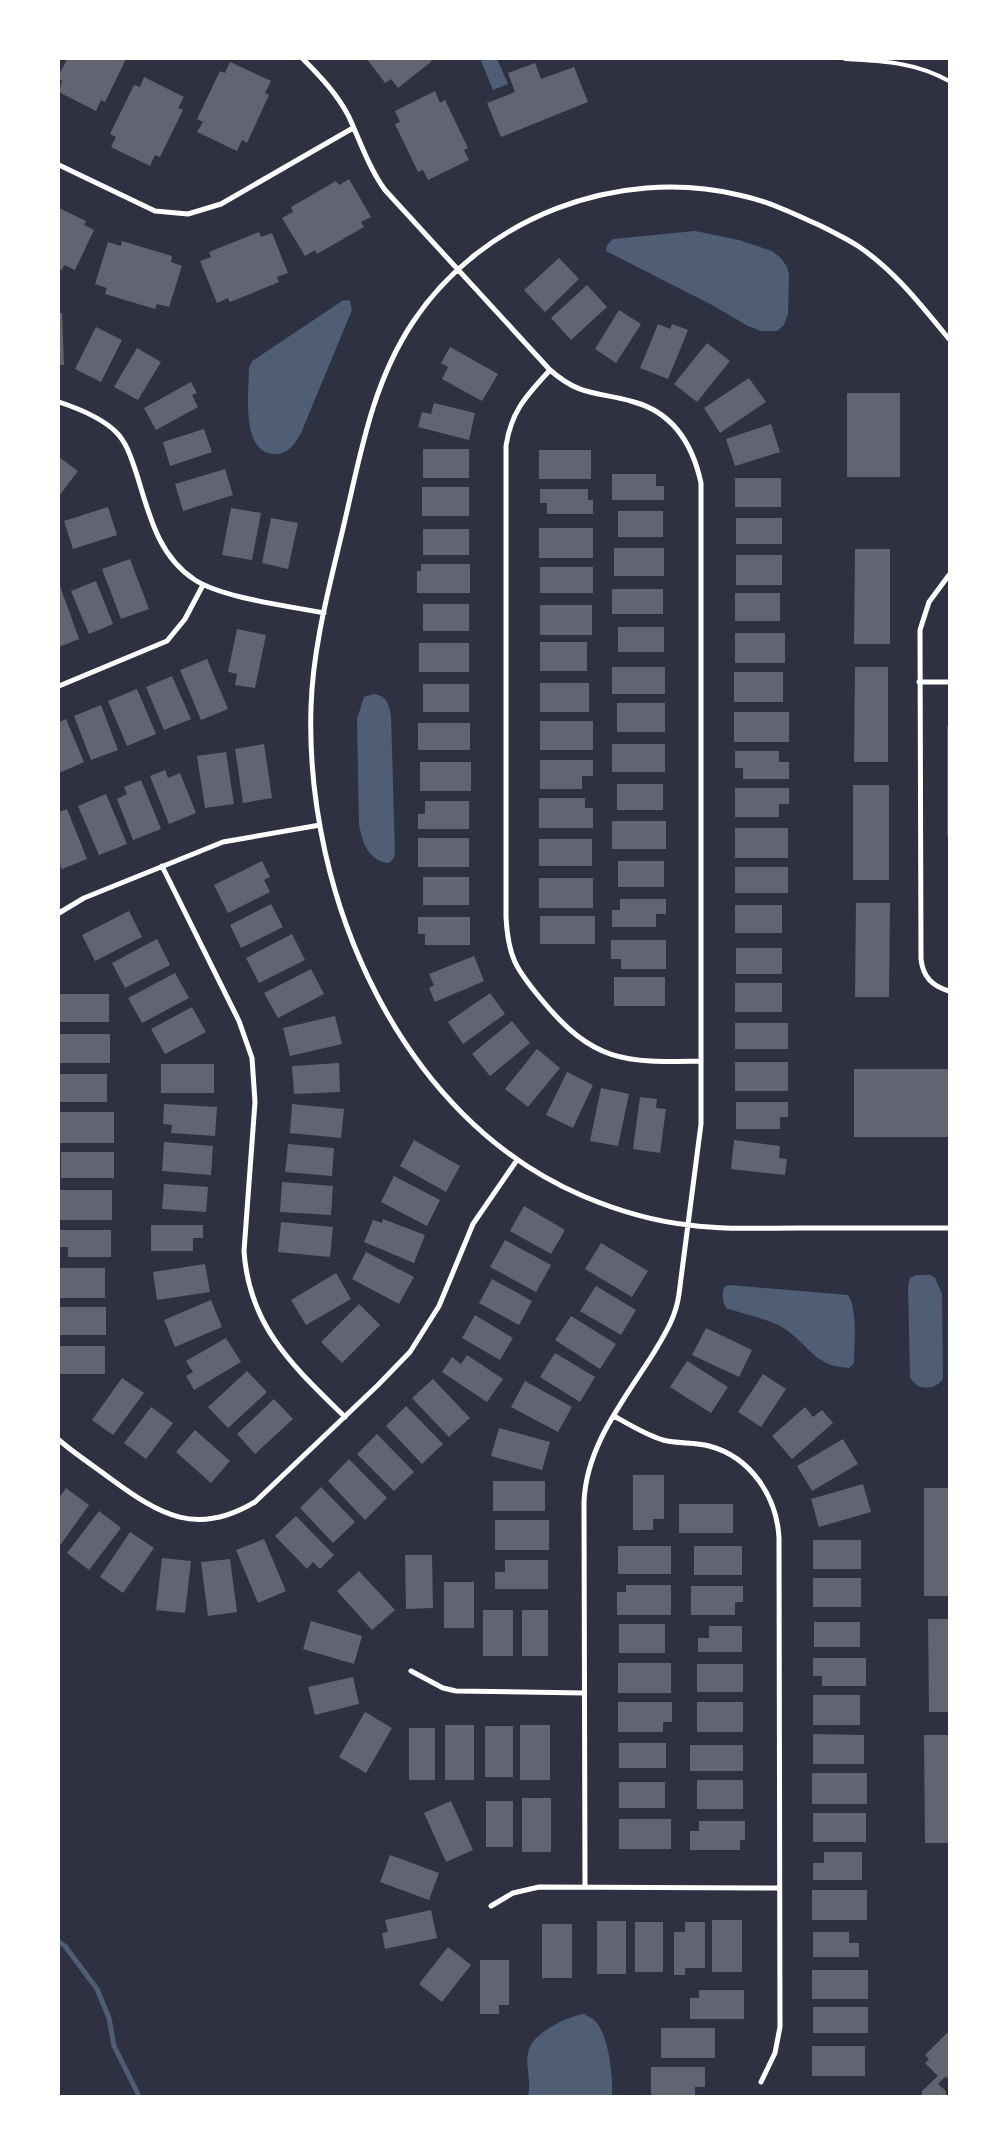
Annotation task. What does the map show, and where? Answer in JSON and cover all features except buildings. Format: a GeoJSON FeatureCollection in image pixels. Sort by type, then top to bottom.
{"type":"FeatureCollection","features":[{"type":"Feature","properties":{"kind":"street"},"geometry":{"type":"LineString","coordinates":[[302,59],[336,96],[380,183],[550,370],[564,381],[582,391],[636,402],[671,424],[686,441],[698,471],[701,489],[701,1134],[678,1301],[674,1315],[593,1453],[585,1487],[584,1886]]}},
{"type":"Feature","properties":{"kind":"street"},"geometry":{"type":"LineString","coordinates":[[59,165],[154,211],[170,214],[188,214],[221,204],[353,128]]}},
{"type":"Feature","properties":{"kind":"street"},"geometry":{"type":"LineString","coordinates":[[949,338],[889,270],[856,245],[782,208],[738,194],[675,187],[608,193],[576,202],[518,226],[494,241],[458,270],[435,293],[397,348],[379,388],[367,426],[324,613],[314,678],[311,725],[314,783],[320,825],[331,877],[347,928],[368,976],[394,1023],[426,1072],[456,1108],[491,1141],[517,1160],[555,1182],[604,1204],[651,1218],[688,1225],[727,1228],[949,1228]]}},
{"type":"Feature","properties":{"kind":"street"},"geometry":{"type":"LineString","coordinates":[[550,370],[520,404],[510,425],[506,446],[506,917],[509,946],[516,966],[535,992],[564,1026],[592,1046],[631,1060],[646,1062],[700,1062]]}},
{"type":"Feature","properties":{"kind":"street"},"geometry":{"type":"LineString","coordinates":[[59,402],[104,423],[121,438],[129,452],[156,536],[180,568],[203,584],[233,594],[324,613]]}},
{"type":"Feature","properties":{"kind":"street"},"geometry":{"type":"LineString","coordinates":[[949,575],[929,602],[922,620],[919,682],[921,960],[924,974],[928,980],[939,988],[949,990]]}},
{"type":"Feature","properties":{"kind":"street"},"geometry":{"type":"LineString","coordinates":[[59,686],[167,641],[185,620],[203,584]]}},
{"type":"Feature","properties":{"kind":"street"},"geometry":{"type":"LineString","coordinates":[[919,682],[949,682]]}},
{"type":"Feature","properties":{"kind":"street"},"geometry":{"type":"LineString","coordinates":[[59,913],[84,898],[229,841],[320,825]]}},
{"type":"Feature","properties":{"kind":"street"},"geometry":{"type":"LineString","coordinates":[[162,866],[236,1014],[248,1042],[254,1066],[255,1102],[244,1251],[253,1300],[266,1329],[279,1348],[306,1379],[345,1417]]}},
{"type":"Feature","properties":{"kind":"street"},"geometry":{"type":"LineString","coordinates":[[59,1440],[148,1505],[181,1517],[209,1519],[236,1513],[261,1497],[399,1364],[422,1335],[444,1297],[473,1224],[517,1160]]}},
{"type":"Feature","properties":{"kind":"street"},"geometry":{"type":"LineString","coordinates":[[614,1416],[651,1436],[672,1442],[709,1446],[727,1453],[755,1475],[770,1498],[775,1512],[779,1538],[779,2037],[775,2053],[761,2082]]}},
{"type":"Feature","properties":{"kind":"street"},"geometry":{"type":"LineString","coordinates":[[411,1671],[443,1688],[456,1691],[584,1693]]}},
{"type":"Feature","properties":{"kind":"street"},"geometry":{"type":"LineString","coordinates":[[491,1906],[505,1896],[530,1888],[584,1886],[779,1888]]}},
{"type":"Feature","properties":{"kind":"lane"},"geometry":{"type":"LineString","coordinates":[[844,59],[908,64],[949,80]]}},
{"type":"Feature","properties":{"kind":"water"},"geometry":{"type":"Polygon","coordinates":[[[497,59],[508,84],[493,90],[481,61],[497,59]]]}},
{"type":"Feature","properties":{"kind":"water"},"geometry":{"type":"Polygon","coordinates":[[[695,231],[739,240],[772,251],[781,258],[787,267],[789,275],[788,314],[784,325],[777,331],[761,331],[748,326],[712,305],[606,251],[607,245],[613,239],[695,231]]]}},
{"type":"Feature","properties":{"kind":"water"},"geometry":{"type":"Polygon","coordinates":[[[342,301],[350,301],[352,310],[299,437],[291,448],[283,453],[275,454],[264,451],[256,444],[251,433],[249,419],[249,368],[252,361],[342,301]]]}},
{"type":"Feature","properties":{"kind":"water"},"geometry":{"type":"Polygon","coordinates":[[[374,694],[386,701],[391,715],[395,854],[389,863],[376,859],[367,850],[359,824],[357,719],[364,697],[374,694]]]}},
{"type":"Feature","properties":{"kind":"water"},"geometry":{"type":"Polygon","coordinates":[[[916,1275],[930,1275],[935,1278],[942,1294],[943,1379],[935,1386],[926,1388],[917,1385],[910,1377],[908,1286],[910,1278],[916,1275]]]}},
{"type":"Feature","properties":{"kind":"water"},"geometry":{"type":"Polygon","coordinates":[[[729,1285],[848,1295],[854,1319],[854,1363],[849,1368],[826,1363],[810,1352],[797,1338],[778,1325],[726,1308],[723,1293],[724,1287],[729,1285]]]}},
{"type":"Feature","properties":{"kind":"water"},"geometry":{"type":"Polygon","coordinates":[[[584,2014],[594,2020],[599,2026],[607,2045],[611,2067],[612,2096],[528,2096],[528,2055],[532,2043],[545,2031],[561,2021],[584,2014]]]}},
{"type":"Feature","properties":{"kind":"waterway"},"geometry":{"type":"LineString","coordinates":[[59,1942],[65,1946],[97,1989],[109,2018],[114,2046],[139,2096]]}}]}
